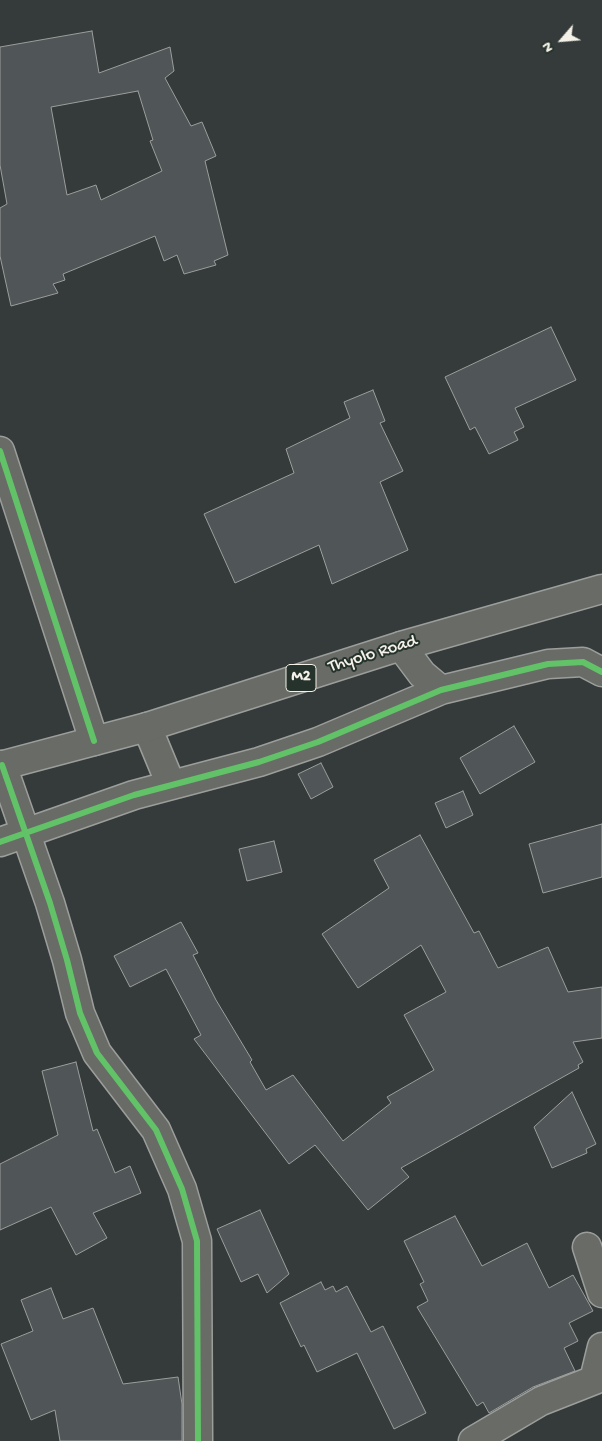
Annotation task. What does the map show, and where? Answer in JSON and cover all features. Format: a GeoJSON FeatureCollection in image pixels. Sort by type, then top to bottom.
{"type":"FeatureCollection","features":[{"type":"Feature","properties":{"kind":"main road"},"geometry":{"type":"LineString","coordinates":[[0,451],[94,741]]}},
{"type":"Feature","properties":{"kind":"main road","name":"Thyolo Road"},"geometry":{"type":"LineString","coordinates":[[1,765],[147,727],[401,646],[602,590]]}},
{"type":"Feature","properties":{"kind":"main road"},"geometry":{"type":"LineString","coordinates":[[401,646],[422,674],[441,690]]}},
{"type":"Feature","properties":{"kind":"main road"},"geometry":{"type":"LineString","coordinates":[[0,842],[134,795],[260,762],[318,742],[441,690],[548,664],[583,662],[602,672]]}},
{"type":"Feature","properties":{"kind":"main road"},"geometry":{"type":"LineString","coordinates":[[147,727],[171,785]]}},
{"type":"Feature","properties":{"kind":"main road"},"geometry":{"type":"LineString","coordinates":[[1,765],[50,903],[80,1013],[97,1053],[156,1130],[182,1189],[197,1241],[198,1441]]}},
{"type":"Feature","properties":{"kind":"main road"},"geometry":{"type":"LineString","coordinates":[[587,1246],[602,1293]]}},
{"type":"Feature","properties":{"kind":"main road"},"geometry":{"type":"LineString","coordinates":[[473,1441],[541,1401],[598,1379],[602,1347]]}},
{"type":"Feature","properties":{"kind":"building"},"geometry":{"type":"Polygon","coordinates":[[[92,31],[99,73],[170,47],[174,71],[165,78],[191,126],[202,122],[216,156],[205,161],[228,255],[214,261],[216,265],[184,274],[177,255],[164,261],[155,236],[63,274],[65,280],[53,284],[58,293],[11,306],[0,256],[0,208],[7,204],[0,165],[0,47],[92,31]],[[138,91],[51,107],[67,195],[96,185],[101,200],[162,171],[150,141],[153,140],[138,91]]]}},
{"type":"Feature","properties":{"kind":"building"},"geometry":{"type":"Polygon","coordinates":[[[551,327],[576,380],[515,408],[524,427],[514,432],[518,440],[489,454],[475,427],[470,430],[445,377],[551,327]]]}},
{"type":"Feature","properties":{"kind":"building"},"geometry":{"type":"Polygon","coordinates":[[[373,390],[385,421],[380,423],[403,471],[380,482],[408,550],[332,584],[319,545],[235,583],[204,514],[294,473],[286,449],[350,418],[344,402],[373,390]]]}},
{"type":"Feature","properties":{"kind":"building"},"geometry":{"type":"Polygon","coordinates":[[[514,726],[535,762],[480,794],[460,758],[514,726]]]}},
{"type":"Feature","properties":{"kind":"building"},"geometry":{"type":"Polygon","coordinates":[[[321,763],[333,787],[311,799],[298,774],[321,763]]]}},
{"type":"Feature","properties":{"kind":"building"},"geometry":{"type":"Polygon","coordinates":[[[463,791],[473,815],[446,828],[435,803],[463,791]]]}},
{"type":"Feature","properties":{"kind":"building"},"geometry":{"type":"Polygon","coordinates":[[[602,824],[602,877],[543,893],[529,844],[602,824]]]}},
{"type":"Feature","properties":{"kind":"building"},"geometry":{"type":"Polygon","coordinates":[[[420,835],[474,933],[479,931],[498,968],[548,947],[568,992],[602,987],[602,1038],[573,1042],[583,1062],[578,1065],[579,1068],[401,1168],[409,1177],[368,1210],[315,1145],[289,1164],[194,1039],[201,1035],[166,969],[130,987],[114,956],[181,922],[198,953],[193,955],[216,1000],[252,1060],[250,1062],[266,1090],[293,1075],[343,1141],[391,1103],[387,1097],[434,1070],[404,1015],[446,992],[421,945],[358,988],[322,934],[389,888],[374,860],[420,835]]]}},
{"type":"Feature","properties":{"kind":"building"},"geometry":{"type":"Polygon","coordinates":[[[274,841],[282,872],[247,881],[239,849],[274,841]]]}},
{"type":"Feature","properties":{"kind":"building"},"geometry":{"type":"Polygon","coordinates":[[[76,1062],[93,1131],[97,1129],[115,1173],[130,1166],[141,1193],[93,1213],[107,1238],[76,1255],[51,1207],[0,1230],[0,1164],[58,1135],[42,1071],[76,1062]]]}},
{"type":"Feature","properties":{"kind":"building"},"geometry":{"type":"Polygon","coordinates":[[[572,1092],[596,1144],[586,1149],[587,1153],[552,1168],[534,1127],[572,1092]]]}},
{"type":"Feature","properties":{"kind":"building"},"geometry":{"type":"Polygon","coordinates":[[[260,1210],[289,1274],[267,1293],[258,1274],[241,1282],[217,1229],[260,1210]]]}},
{"type":"Feature","properties":{"kind":"building"},"geometry":{"type":"Polygon","coordinates":[[[455,1216],[482,1266],[527,1243],[549,1288],[573,1275],[593,1311],[569,1323],[578,1341],[564,1348],[575,1371],[533,1387],[489,1413],[483,1402],[477,1406],[417,1307],[428,1301],[420,1284],[424,1282],[404,1241],[455,1216]]]}},
{"type":"Feature","properties":{"kind":"building"},"geometry":{"type":"Polygon","coordinates":[[[321,1282],[325,1290],[333,1286],[336,1292],[347,1286],[371,1332],[383,1326],[426,1413],[394,1429],[357,1353],[317,1372],[304,1345],[301,1347],[280,1303],[321,1282]]]}},
{"type":"Feature","properties":{"kind":"building"},"geometry":{"type":"Polygon","coordinates":[[[51,1288],[63,1319],[93,1308],[123,1384],[178,1377],[182,1404],[182,1441],[60,1441],[55,1410],[31,1420],[1,1344],[33,1331],[21,1300],[51,1288]]]}},
{"type":"Feature","properties":{"kind":"cycle path"},"geometry":{"type":"LineString","coordinates":[[0,451],[94,741]]}},
{"type":"Feature","properties":{"kind":"cycle path"},"geometry":{"type":"LineString","coordinates":[[0,842],[134,795],[259,762],[318,742],[441,690],[548,664],[583,662],[602,672]]}},
{"type":"Feature","properties":{"kind":"cycle path"},"geometry":{"type":"LineString","coordinates":[[2,765],[50,903],[80,1013],[97,1053],[156,1130],[182,1189],[197,1241],[198,1441]]}}]}
